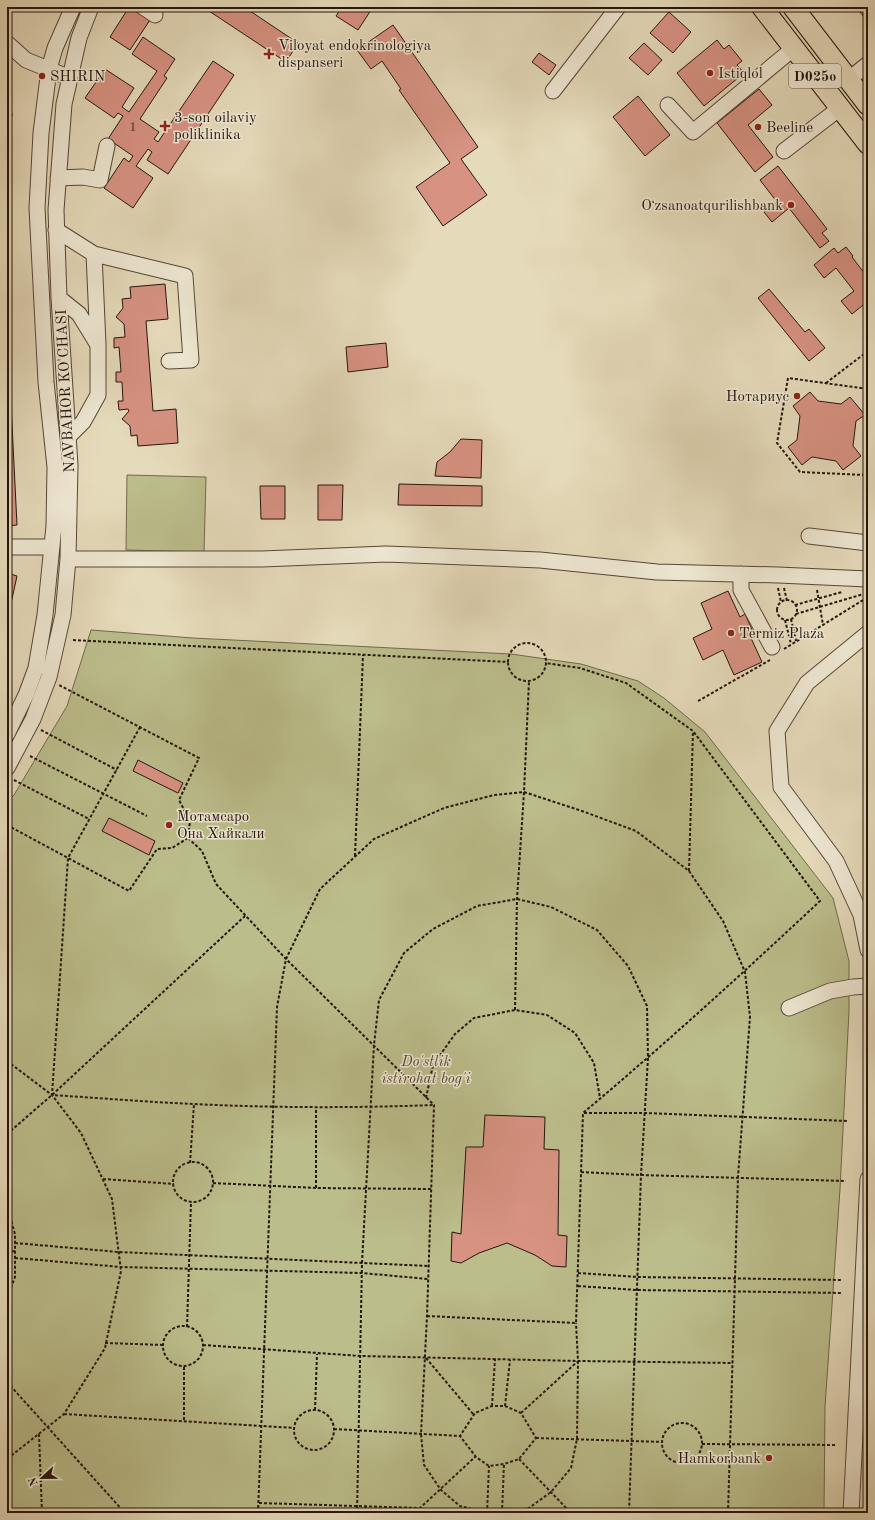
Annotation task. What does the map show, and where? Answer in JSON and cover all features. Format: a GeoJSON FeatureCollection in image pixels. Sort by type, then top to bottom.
{"type":"FeatureCollection","features":[{"type":"Feature","properties":{"kind":"main road","name":"D025o"},"geometry":{"type":"LineString","coordinates":[[762,7],[868,144]]}},
{"type":"Feature","properties":{"kind":"main road","name":"D025o"},"geometry":{"type":"LineString","coordinates":[[793,7],[868,105]]}},
{"type":"Feature","properties":{"kind":"street","name":"NAVBAHOR KO'CHASI"},"geometry":{"type":"LineString","coordinates":[[10,774],[49,677],[63,615],[68,559],[61,526],[46,382],[37,208],[41,134],[49,69],[55,48],[73,7]]}},
{"type":"Feature","properties":{"kind":"street","name":"NAVBAHOR KO'CHASI"},"geometry":{"type":"LineString","coordinates":[[7,734],[26,695],[36,668],[45,615],[52,547],[61,526],[70,465],[59,298],[56,210],[64,104],[79,38],[91,7]]}},
{"type":"Feature","properties":{"kind":"street"},"geometry":{"type":"LineString","coordinates":[[553,91],[618,7]]}},
{"type":"Feature","properties":{"kind":"street"},"geometry":{"type":"LineString","coordinates":[[7,43],[26,60],[70,78]]}},
{"type":"Feature","properties":{"kind":"street"},"geometry":{"type":"LineString","coordinates":[[668,105],[693,132],[794,48]]}},
{"type":"Feature","properties":{"kind":"street"},"geometry":{"type":"LineString","coordinates":[[848,80],[868,64]]}},
{"type":"Feature","properties":{"kind":"street"},"geometry":{"type":"LineString","coordinates":[[784,151],[840,108]]}},
{"type":"Feature","properties":{"kind":"street"},"geometry":{"type":"LineString","coordinates":[[58,178],[83,177],[100,180],[107,146]]}},
{"type":"Feature","properties":{"kind":"street"},"geometry":{"type":"LineString","coordinates":[[56,230],[94,254],[185,276],[191,360],[169,361]]}},
{"type":"Feature","properties":{"kind":"street"},"geometry":{"type":"LineString","coordinates":[[69,436],[83,422],[98,395],[98,345],[94,254]]}},
{"type":"Feature","properties":{"kind":"street"},"geometry":{"type":"LineString","coordinates":[[59,298],[79,314],[98,345]]}},
{"type":"Feature","properties":{"kind":"street"},"geometry":{"type":"LineString","coordinates":[[809,536],[868,543]]}},
{"type":"Feature","properties":{"kind":"street"},"geometry":{"type":"LineString","coordinates":[[7,547],[52,547]]}},
{"type":"Feature","properties":{"kind":"street"},"geometry":{"type":"LineString","coordinates":[[68,559],[262,559],[386,554],[540,560],[657,572],[868,580]]}},
{"type":"Feature","properties":{"kind":"street"},"geometry":{"type":"LineString","coordinates":[[741,574],[741,590],[772,647]]}},
{"type":"Feature","properties":{"kind":"street"},"geometry":{"type":"LineString","coordinates":[[868,633],[807,683],[777,731],[781,787],[836,861],[861,915],[868,950]]}},
{"type":"Feature","properties":{"kind":"street"},"geometry":{"type":"LineString","coordinates":[[788,1008],[830,991],[868,986]]}},
{"type":"Feature","properties":{"kind":"street"},"geometry":{"type":"LineString","coordinates":[[851,1513],[866,1273],[868,1179]]}},
{"type":"Feature","properties":{"kind":"path"},"geometry":{"type":"LineString","coordinates":[[826,383],[868,351]]}},
{"type":"Feature","properties":{"kind":"path"},"geometry":{"type":"LineString","coordinates":[[865,475],[800,472],[777,444],[788,378],[868,389]]}},
{"type":"Feature","properties":{"kind":"path"},"geometry":{"type":"LineString","coordinates":[[868,447],[865,475],[868,479]]}},
{"type":"Feature","properties":{"kind":"path"},"geometry":{"type":"LineString","coordinates":[[776,581],[782,602]]}},
{"type":"Feature","properties":{"kind":"path"},"geometry":{"type":"LineString","coordinates":[[782,582],[787,601]]}},
{"type":"Feature","properties":{"kind":"path"},"geometry":{"type":"LineString","coordinates":[[816,588],[823,625]]}},
{"type":"Feature","properties":{"kind":"path"},"geometry":{"type":"LineString","coordinates":[[795,605],[847,591]]}},
{"type":"Feature","properties":{"kind":"path"},"geometry":{"type":"LineString","coordinates":[[785,620],[791,619],[796,614],[868,593]]}},
{"type":"Feature","properties":{"kind":"path"},"geometry":{"type":"LineString","coordinates":[[791,644],[785,620],[778,614],[778,608],[782,602],[787,601],[793,603],[797,611],[796,614]]}},
{"type":"Feature","properties":{"kind":"path"},"geometry":{"type":"LineString","coordinates":[[791,619],[796,641]]}},
{"type":"Feature","properties":{"kind":"path"},"geometry":{"type":"LineString","coordinates":[[73,640],[508,662]]}},
{"type":"Feature","properties":{"kind":"path"},"geometry":{"type":"LineString","coordinates":[[528,644],[539,649],[543,653],[545,663],[540,676],[528,681],[517,678],[512,674],[508,662],[509,656],[516,647],[528,644]]}},
{"type":"Feature","properties":{"kind":"path"},"geometry":{"type":"LineString","coordinates":[[355,857],[363,655]]}},
{"type":"Feature","properties":{"kind":"path"},"geometry":{"type":"LineString","coordinates":[[508,1513],[529,1508],[551,1492],[571,1468],[577,1439],[578,1361],[576,1323],[583,1113],[745,972],[820,901],[693,731],[626,683],[580,668],[545,663]]}},
{"type":"Feature","properties":{"kind":"path"},"geometry":{"type":"LineString","coordinates":[[515,1010],[517,900],[524,792],[528,681]]}},
{"type":"Feature","properties":{"kind":"path"},"geometry":{"type":"LineString","coordinates":[[59,685],[199,758],[179,800],[190,821],[188,838]]}},
{"type":"Feature","properties":{"kind":"path"},"geometry":{"type":"LineString","coordinates":[[52,1095],[68,858],[140,727]]}},
{"type":"Feature","properties":{"kind":"path"},"geometry":{"type":"LineString","coordinates":[[40,730],[117,770]]}},
{"type":"Feature","properties":{"kind":"path"},"geometry":{"type":"LineString","coordinates":[[689,871],[693,731]]}},
{"type":"Feature","properties":{"kind":"path"},"geometry":{"type":"LineString","coordinates":[[30,756],[147,816]]}},
{"type":"Feature","properties":{"kind":"path"},"geometry":{"type":"LineString","coordinates":[[10,774],[89,819]]}},
{"type":"Feature","properties":{"kind":"path"},"geometry":{"type":"LineString","coordinates":[[258,1513],[278,1007],[286,959],[320,889],[374,839],[444,808],[494,795],[524,792],[582,811],[636,832],[689,871],[723,921],[745,972],[750,1017],[738,1177],[728,1513]]}},
{"type":"Feature","properties":{"kind":"path"},"geometry":{"type":"LineString","coordinates":[[7,825],[129,891],[157,849],[172,848],[188,838]]}},
{"type":"Feature","properties":{"kind":"path"},"geometry":{"type":"LineString","coordinates":[[188,838],[202,851],[216,884],[245,916],[286,959],[434,1106],[429,1266],[421,1434],[424,1465],[441,1490],[460,1506],[487,1513],[489,1466]]}},
{"type":"Feature","properties":{"kind":"path"},"geometry":{"type":"LineString","coordinates":[[357,1513],[362,1263],[374,1045],[379,1000],[404,953],[433,929],[477,906],[517,900],[551,907],[597,930],[628,966],[647,1006],[648,1058],[641,1176],[629,1513]]}},
{"type":"Feature","properties":{"kind":"path"},"geometry":{"type":"LineString","coordinates":[[7,1134],[52,1095],[245,916]]}},
{"type":"Feature","properties":{"kind":"path"},"geometry":{"type":"LineString","coordinates":[[426,1098],[433,1065],[455,1034],[474,1018],[515,1010],[547,1015],[575,1033],[594,1063],[600,1098]]}},
{"type":"Feature","properties":{"kind":"path"},"geometry":{"type":"LineString","coordinates":[[7,1061],[52,1095],[81,1133],[112,1199],[121,1268],[105,1348],[64,1414],[7,1459]]}},
{"type":"Feature","properties":{"kind":"path"},"geometry":{"type":"LineString","coordinates":[[52,1095],[194,1104],[371,1108],[434,1106]]}},
{"type":"Feature","properties":{"kind":"path"},"geometry":{"type":"LineString","coordinates":[[190,1163],[194,1104]]}},
{"type":"Feature","properties":{"kind":"path"},"geometry":{"type":"LineString","coordinates":[[316,1107],[316,1188]]}},
{"type":"Feature","properties":{"kind":"path"},"geometry":{"type":"LineString","coordinates":[[583,1113],[848,1121]]}},
{"type":"Feature","properties":{"kind":"path"},"geometry":{"type":"LineString","coordinates":[[190,1163],[196,1163],[208,1169],[213,1183],[210,1193],[205,1198],[200,1201],[191,1202],[181,1198],[177,1194],[174,1184],[175,1174],[178,1169],[190,1163]]}},
{"type":"Feature","properties":{"kind":"path"},"geometry":{"type":"LineString","coordinates":[[581,1172],[641,1176],[738,1177],[846,1181]]}},
{"type":"Feature","properties":{"kind":"path"},"geometry":{"type":"LineString","coordinates":[[103,1180],[174,1184]]}},
{"type":"Feature","properties":{"kind":"path"},"geometry":{"type":"LineString","coordinates":[[213,1183],[316,1188],[431,1189]]}},
{"type":"Feature","properties":{"kind":"path"},"geometry":{"type":"LineString","coordinates":[[187,1327],[191,1202]]}},
{"type":"Feature","properties":{"kind":"path"},"geometry":{"type":"LineString","coordinates":[[7,1207],[15,1234],[14,1277],[7,1298]]}},
{"type":"Feature","properties":{"kind":"path"},"geometry":{"type":"LineString","coordinates":[[15,1243],[119,1252],[429,1266]]}},
{"type":"Feature","properties":{"kind":"path"},"geometry":{"type":"LineString","coordinates":[[7,1252],[15,1251]]}},
{"type":"Feature","properties":{"kind":"path"},"geometry":{"type":"LineString","coordinates":[[15,1258],[121,1268],[362,1273],[428,1279]]}},
{"type":"Feature","properties":{"kind":"path"},"geometry":{"type":"LineString","coordinates":[[578,1273],[638,1277],[842,1280]]}},
{"type":"Feature","properties":{"kind":"path"},"geometry":{"type":"LineString","coordinates":[[578,1286],[637,1290],[842,1293]]}},
{"type":"Feature","properties":{"kind":"path"},"geometry":{"type":"LineString","coordinates":[[427,1316],[576,1323]]}},
{"type":"Feature","properties":{"kind":"path"},"geometry":{"type":"LineString","coordinates":[[180,1327],[193,1329],[202,1339],[203,1345],[203,1352],[196,1362],[184,1366],[178,1365],[167,1358],[164,1346],[165,1339],[169,1333],[180,1327]]}},
{"type":"Feature","properties":{"kind":"path"},"geometry":{"type":"LineString","coordinates":[[106,1343],[164,1346]]}},
{"type":"Feature","properties":{"kind":"path"},"geometry":{"type":"LineString","coordinates":[[203,1345],[360,1356],[733,1363]]}},
{"type":"Feature","properties":{"kind":"path"},"geometry":{"type":"LineString","coordinates":[[315,1410],[317,1353]]}},
{"type":"Feature","properties":{"kind":"path"},"geometry":{"type":"LineString","coordinates":[[425,1357],[474,1415]]}},
{"type":"Feature","properties":{"kind":"path"},"geometry":{"type":"LineString","coordinates":[[492,1406],[495,1359]]}},
{"type":"Feature","properties":{"kind":"path"},"geometry":{"type":"LineString","coordinates":[[505,1406],[510,1359]]}},
{"type":"Feature","properties":{"kind":"path"},"geometry":{"type":"LineString","coordinates":[[521,1413],[578,1361]]}},
{"type":"Feature","properties":{"kind":"path"},"geometry":{"type":"LineString","coordinates":[[184,1366],[184,1422]]}},
{"type":"Feature","properties":{"kind":"path"},"geometry":{"type":"LineString","coordinates":[[7,1382],[125,1513]]}},
{"type":"Feature","properties":{"kind":"path"},"geometry":{"type":"LineString","coordinates":[[460,1436],[474,1415],[492,1406],[505,1406],[521,1413],[536,1438]]}},
{"type":"Feature","properties":{"kind":"path"},"geometry":{"type":"LineString","coordinates":[[315,1410],[324,1412],[329,1416],[333,1422],[334,1428],[331,1441],[315,1450],[303,1446],[295,1435],[295,1428],[296,1422],[300,1416],[305,1412],[315,1410]]}},
{"type":"Feature","properties":{"kind":"path"},"geometry":{"type":"LineString","coordinates":[[64,1414],[295,1428]]}},
{"type":"Feature","properties":{"kind":"path"},"geometry":{"type":"LineString","coordinates":[[686,1424],[692,1426],[701,1435],[702,1444],[699,1454],[695,1459],[683,1463],[671,1459],[663,1448],[663,1442],[664,1435],[673,1426],[686,1424]]}},
{"type":"Feature","properties":{"kind":"path"},"geometry":{"type":"LineString","coordinates":[[334,1428],[460,1436],[476,1457],[489,1466],[504,1464],[519,1459],[536,1438]]}},
{"type":"Feature","properties":{"kind":"path"},"geometry":{"type":"LineString","coordinates":[[39,1434],[42,1513]]}},
{"type":"Feature","properties":{"kind":"path"},"geometry":{"type":"LineString","coordinates":[[536,1438],[663,1442]]}},
{"type":"Feature","properties":{"kind":"path"},"geometry":{"type":"LineString","coordinates":[[702,1444],[837,1445]]}},
{"type":"Feature","properties":{"kind":"path"},"geometry":{"type":"LineString","coordinates":[[259,1503],[420,1508],[476,1457]]}},
{"type":"Feature","properties":{"kind":"path"},"geometry":{"type":"LineString","coordinates":[[519,1459],[571,1513]]}},
{"type":"Feature","properties":{"kind":"path"},"geometry":{"type":"LineString","coordinates":[[502,1513],[504,1464]]}},
{"type":"Feature","properties":{"kind":"path"},"geometry":{"type":"LineString","coordinates":[[365,1506],[368,1513]]}},
{"type":"Feature","properties":{"kind":"green space"},"geometry":{"type":"Polygon","coordinates":[[[127,475],[206,477],[204,552],[126,550],[127,475]]]}},
{"type":"Feature","properties":{"kind":"green space","name":"Do'stlik istirohat bog'i"},"geometry":{"type":"Polygon","coordinates":[[[91,630],[193,638],[511,654],[581,664],[638,681],[664,698],[705,732],[833,898],[849,961],[849,1011],[840,1189],[825,1407],[824,1513],[7,1513],[7,802],[14,795],[67,706],[91,630]]]}},
{"type":"Feature","properties":{"kind":"building"},"geometry":{"type":"Polygon","coordinates":[[[129,7],[136,7],[152,17],[130,50],[110,37],[129,7]]]}},
{"type":"Feature","properties":{"kind":"building"},"geometry":{"type":"Polygon","coordinates":[[[203,7],[244,7],[298,43],[286,62],[203,7]]]}},
{"type":"Feature","properties":{"kind":"building"},"geometry":{"type":"Polygon","coordinates":[[[342,7],[373,7],[358,30],[336,16],[342,7]]]}},
{"type":"Feature","properties":{"kind":"building"},"geometry":{"type":"Polygon","coordinates":[[[856,7],[868,7],[868,22],[856,7]]]}},
{"type":"Feature","properties":{"kind":"building"},"geometry":{"type":"Polygon","coordinates":[[[669,12],[691,32],[673,53],[650,33],[669,12]]]}},
{"type":"Feature","properties":{"kind":"building"},"geometry":{"type":"Polygon","coordinates":[[[393,25],[478,147],[461,159],[487,195],[443,226],[416,187],[450,163],[399,90],[401,89],[382,61],[371,69],[357,50],[393,25]]]}},
{"type":"Feature","properties":{"kind":"building"},"geometry":{"type":"Polygon","coordinates":[[[143,37],[175,59],[164,76],[167,78],[140,119],[159,132],[154,139],[158,142],[213,61],[234,75],[168,174],[147,160],[152,152],[148,149],[136,166],[153,178],[133,208],[104,188],[124,158],[129,162],[133,156],[108,139],[123,116],[118,113],[114,118],[85,98],[105,69],[134,88],[122,107],[129,112],[157,71],[132,54],[143,37]]]}},
{"type":"Feature","properties":{"kind":"building","name":"Istiqlol"},"geometry":{"type":"Polygon","coordinates":[[[717,40],[724,49],[729,45],[742,61],[737,65],[744,73],[704,106],[677,73],[717,40]]]}},
{"type":"Feature","properties":{"kind":"building"},"geometry":{"type":"Polygon","coordinates":[[[644,43],[662,60],[648,75],[629,58],[644,43]]]}},
{"type":"Feature","properties":{"kind":"building"},"geometry":{"type":"Polygon","coordinates":[[[539,53],[556,65],[549,75],[532,62],[539,53]]]}},
{"type":"Feature","properties":{"kind":"building"},"geometry":{"type":"Polygon","coordinates":[[[759,89],[772,105],[748,125],[773,157],[755,172],[717,123],[759,89]]]}},
{"type":"Feature","properties":{"kind":"building"},"geometry":{"type":"Polygon","coordinates":[[[638,96],[670,135],[645,156],[613,117],[638,96]]]}},
{"type":"Feature","properties":{"kind":"building"},"geometry":{"type":"Polygon","coordinates":[[[7,112],[12,113],[7,170],[7,112]]]}},
{"type":"Feature","properties":{"kind":"building","name":"Oʻzsanoatqurilishbank"},"geometry":{"type":"Polygon","coordinates":[[[778,166],[827,229],[822,233],[829,241],[820,248],[789,208],[772,222],[764,212],[777,202],[760,180],[778,166]]]}},
{"type":"Feature","properties":{"kind":"building"},"geometry":{"type":"Polygon","coordinates":[[[846,247],[868,278],[868,301],[852,314],[841,301],[854,291],[836,268],[824,278],[814,265],[834,248],[838,253],[846,247]]]}},
{"type":"Feature","properties":{"kind":"building"},"geometry":{"type":"Polygon","coordinates":[[[165,284],[168,319],[146,321],[153,411],[176,409],[178,443],[138,446],[137,435],[131,436],[130,426],[122,419],[129,411],[128,409],[119,410],[118,401],[123,401],[122,382],[116,382],[116,372],[121,372],[119,347],[114,348],[114,338],[125,337],[124,324],[116,317],[123,308],[122,299],[131,298],[130,287],[165,284]]]}},
{"type":"Feature","properties":{"kind":"building"},"geometry":{"type":"Polygon","coordinates":[[[769,289],[805,332],[809,329],[825,348],[809,361],[758,298],[769,289]]]}},
{"type":"Feature","properties":{"kind":"building"},"geometry":{"type":"Polygon","coordinates":[[[7,343],[17,525],[7,526],[7,343]]]}},
{"type":"Feature","properties":{"kind":"building"},"geometry":{"type":"Polygon","coordinates":[[[386,343],[388,367],[348,372],[346,347],[386,343]]]}},
{"type":"Feature","properties":{"kind":"building"},"geometry":{"type":"Polygon","coordinates":[[[810,392],[818,401],[841,404],[850,397],[865,415],[856,421],[853,446],[861,456],[843,470],[836,461],[812,457],[802,465],[788,447],[797,440],[800,416],[793,406],[810,392]]]}},
{"type":"Feature","properties":{"kind":"building"},"geometry":{"type":"Polygon","coordinates":[[[461,439],[482,440],[481,478],[435,476],[437,462],[450,452],[461,439]]]}},
{"type":"Feature","properties":{"kind":"building"},"geometry":{"type":"Polygon","coordinates":[[[399,484],[482,486],[482,506],[398,505],[399,484]]]}},
{"type":"Feature","properties":{"kind":"building"},"geometry":{"type":"Polygon","coordinates":[[[318,485],[343,485],[342,520],[318,520],[318,485]]]}},
{"type":"Feature","properties":{"kind":"building"},"geometry":{"type":"Polygon","coordinates":[[[260,486],[285,486],[285,519],[261,519],[260,486]]]}},
{"type":"Feature","properties":{"kind":"building"},"geometry":{"type":"Polygon","coordinates":[[[7,573],[17,576],[7,622],[7,573]]]}},
{"type":"Feature","properties":{"kind":"building"},"geometry":{"type":"Polygon","coordinates":[[[728,591],[740,617],[745,614],[755,636],[751,638],[762,662],[734,675],[723,650],[703,660],[693,638],[712,629],[701,603],[728,591]]]}},
{"type":"Feature","properties":{"kind":"building"},"geometry":{"type":"Polygon","coordinates":[[[138,760],[183,783],[178,793],[133,771],[138,760]]]}},
{"type":"Feature","properties":{"kind":"building"},"geometry":{"type":"Polygon","coordinates":[[[109,818],[155,841],[149,855],[102,831],[109,818]]]}},
{"type":"Feature","properties":{"kind":"building"},"geometry":{"type":"Polygon","coordinates":[[[485,1115],[545,1117],[544,1149],[559,1150],[558,1235],[567,1236],[566,1267],[552,1266],[535,1255],[507,1243],[479,1253],[461,1263],[451,1261],[452,1232],[461,1234],[466,1147],[483,1147],[485,1115]]]}},
{"type":"Feature","properties":{"kind":"place","name":"Viloyat endokrinologiya dispanseri"},"geometry":{"type":"Point","coordinates":[269,54]}},
{"type":"Feature","properties":{"kind":"place","name":"Istiqlol"},"geometry":{"type":"Point","coordinates":[710,73]}},
{"type":"Feature","properties":{"kind":"place","name":"SHIRIN"},"geometry":{"type":"Point","coordinates":[42,76]}},
{"type":"Feature","properties":{"kind":"place","name":"3-son oilaviy poliklinika"},"geometry":{"type":"Point","coordinates":[165,126]}},
{"type":"Feature","properties":{"kind":"place","name":"Beeline"},"geometry":{"type":"Point","coordinates":[758,127]}},
{"type":"Feature","properties":{"kind":"place","name":"Oʻzsanoatqurilishbank"},"geometry":{"type":"Point","coordinates":[791,205]}},
{"type":"Feature","properties":{"kind":"place","name":"Нотариус"},"geometry":{"type":"Point","coordinates":[797,396]}},
{"type":"Feature","properties":{"kind":"place","name":"Termiz Plaza"},"geometry":{"type":"Point","coordinates":[731,633]}},
{"type":"Feature","properties":{"kind":"place","name":"Мотамсаро Она Хайкали"},"geometry":{"type":"Point","coordinates":[169,825]}},
{"type":"Feature","properties":{"kind":"place","name":"Hamkorbank"},"geometry":{"type":"Point","coordinates":[769,1458]}}]}
